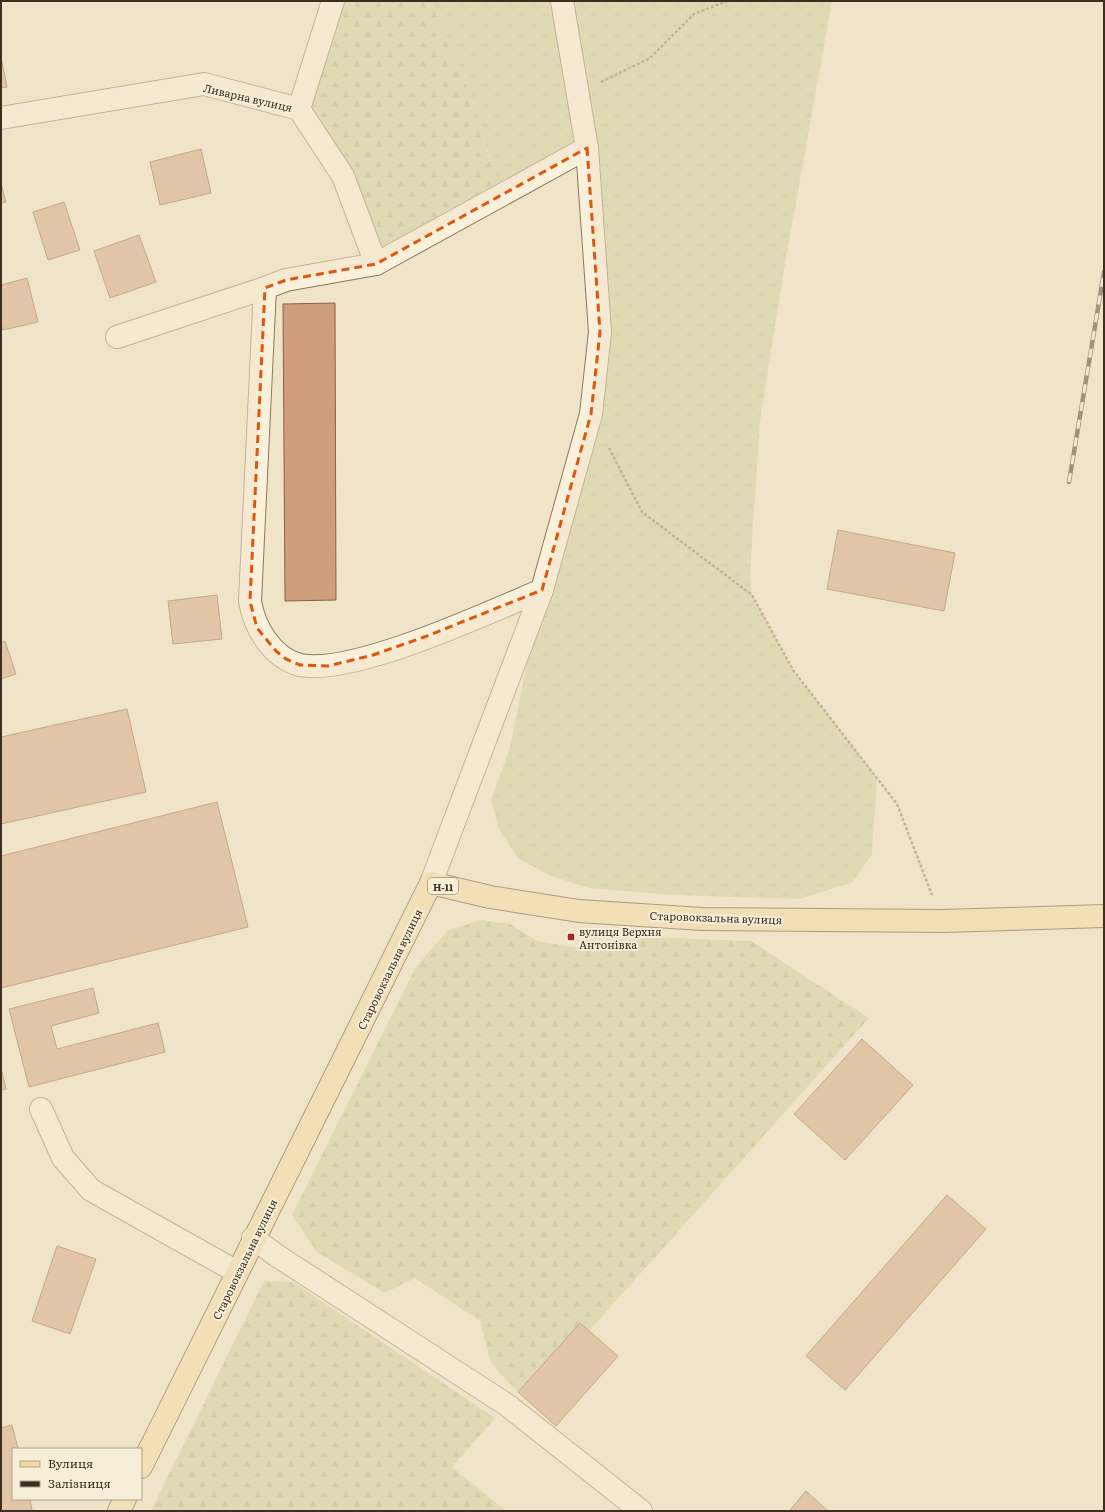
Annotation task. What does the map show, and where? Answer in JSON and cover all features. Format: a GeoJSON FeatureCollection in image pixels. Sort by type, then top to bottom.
{"type":"FeatureCollection","features":[{"type":"Feature","properties":{"kind":"main road","name":"Старовокзальна вулиця"},"geometry":{"type":"LineString","coordinates":[[142,1465],[253,1238],[431,883],[490,897],[579,911],[702,919],[942,921],[1104,916]]}},
{"type":"Feature","properties":{"kind":"main road"},"geometry":{"type":"LineString","coordinates":[[119,1511],[124,1500]]}},
{"type":"Feature","properties":{"kind":"street"},"geometry":{"type":"LineString","coordinates":[[299,109],[333,1]]}},
{"type":"Feature","properties":{"kind":"street"},"geometry":{"type":"LineString","coordinates":[[431,883],[542,590],[591,414],[600,332],[587,148],[562,1]]}},
{"type":"Feature","properties":{"kind":"street","name":"Ливарна вулиця"},"geometry":{"type":"LineString","coordinates":[[1,118],[204,84],[299,109],[343,176],[376,264]]}},
{"type":"Feature","properties":{"kind":"street"},"geometry":{"type":"LineString","coordinates":[[117,337],[286,280],[376,264],[587,148]]}},
{"type":"Feature","properties":{"kind":"street"},"geometry":{"type":"LineString","coordinates":[[265,288],[250,601],[252,615],[257,628],[276,651],[300,665],[328,666],[373,655],[427,636],[542,590]]}},
{"type":"Feature","properties":{"kind":"street"},"geometry":{"type":"LineString","coordinates":[[41,1109],[63,1158],[91,1190],[237,1272]]}},
{"type":"Feature","properties":{"kind":"street"},"geometry":{"type":"LineString","coordinates":[[253,1238],[276,1255],[507,1405],[641,1511]]}},
{"type":"Feature","properties":{"kind":"path"},"geometry":{"type":"LineString","coordinates":[[578,94],[650,58],[694,14],[727,1]]}},
{"type":"Feature","properties":{"kind":"path"},"geometry":{"type":"LineString","coordinates":[[591,414],[642,512],[752,595],[793,670],[897,804],[942,921]]}},
{"type":"Feature","properties":{"kind":"highlighted area"},"geometry":{"type":"Polygon","coordinates":[[[587,148],[600,332],[591,414],[542,590],[427,636],[373,655],[328,666],[300,665],[286,659],[276,651],[257,628],[250,601],[265,288],[286,280],[376,264],[587,148]]]}},
{"type":"Feature","properties":{"kind":"green space"},"geometry":{"type":"Polygon","coordinates":[[[333,1],[431,1],[476,109],[500,195],[376,264],[299,109],[333,1]]]}},
{"type":"Feature","properties":{"kind":"green space"},"geometry":{"type":"Polygon","coordinates":[[[431,1],[832,1],[784,270],[760,421],[750,573],[752,595],[793,670],[877,778],[872,854],[853,882],[800,899],[671,895],[589,888],[551,876],[519,859],[499,830],[491,800],[509,751],[542,590],[591,414],[587,148],[500,195],[476,109],[431,1]]]}},
{"type":"Feature","properties":{"kind":"green space"},"geometry":{"type":"Polygon","coordinates":[[[482,920],[510,924],[537,941],[587,949],[646,937],[751,941],[869,1018],[589,1331],[580,1323],[518,1392],[491,1363],[480,1321],[415,1278],[385,1293],[317,1252],[292,1215],[416,967],[448,930],[482,920]]]}},
{"type":"Feature","properties":{"kind":"green space"},"geometry":{"type":"Polygon","coordinates":[[[264,1281],[293,1282],[495,1418],[452,1467],[506,1511],[151,1511],[264,1281]]]}},
{"type":"Feature","properties":{"kind":"building"},"geometry":{"type":"Polygon","coordinates":[[[1,57],[7,87],[1,88],[1,57]]]}},
{"type":"Feature","properties":{"kind":"building"},"geometry":{"type":"Polygon","coordinates":[[[201,149],[211,193],[160,205],[150,162],[201,149]]]}},
{"type":"Feature","properties":{"kind":"building"},"geometry":{"type":"Polygon","coordinates":[[[1,183],[6,202],[1,203],[1,183]]]}},
{"type":"Feature","properties":{"kind":"building"},"geometry":{"type":"Polygon","coordinates":[[[64,202],[80,250],[48,260],[33,212],[64,202]]]}},
{"type":"Feature","properties":{"kind":"building"},"geometry":{"type":"Polygon","coordinates":[[[139,235],[156,282],[110,298],[94,251],[139,235]]]}},
{"type":"Feature","properties":{"kind":"building"},"geometry":{"type":"Polygon","coordinates":[[[27,278],[38,322],[3,330],[1,324],[1,285],[27,278]]]}},
{"type":"Feature","properties":{"kind":"building"},"geometry":{"type":"Polygon","coordinates":[[[335,303],[336,600],[285,601],[283,304],[335,303]]]}},
{"type":"Feature","properties":{"kind":"building"},"geometry":{"type":"Polygon","coordinates":[[[838,530],[955,553],[944,611],[827,589],[838,530]]]}},
{"type":"Feature","properties":{"kind":"building"},"geometry":{"type":"Polygon","coordinates":[[[217,595],[222,639],[173,644],[168,601],[217,595]]]}},
{"type":"Feature","properties":{"kind":"building"},"geometry":{"type":"Polygon","coordinates":[[[5,641],[16,674],[1,679],[1,642],[5,641]]]}},
{"type":"Feature","properties":{"kind":"building"},"geometry":{"type":"Polygon","coordinates":[[[127,709],[146,792],[1,824],[1,737],[127,709]]]}},
{"type":"Feature","properties":{"kind":"building"},"geometry":{"type":"Polygon","coordinates":[[[217,802],[248,927],[1,988],[1,856],[217,802]]]}},
{"type":"Feature","properties":{"kind":"building"},"geometry":{"type":"Polygon","coordinates":[[[93,988],[99,1013],[51,1026],[57,1049],[158,1023],[165,1052],[29,1087],[9,1009],[93,988]]]}},
{"type":"Feature","properties":{"kind":"building"},"geometry":{"type":"Polygon","coordinates":[[[862,1039],[913,1085],[845,1160],[794,1114],[862,1039]]]}},
{"type":"Feature","properties":{"kind":"building"},"geometry":{"type":"Polygon","coordinates":[[[1,1068],[6,1089],[1,1090],[1,1068]]]}},
{"type":"Feature","properties":{"kind":"building"},"geometry":{"type":"Polygon","coordinates":[[[947,1195],[986,1229],[845,1390],[806,1356],[947,1195]]]}},
{"type":"Feature","properties":{"kind":"building"},"geometry":{"type":"Polygon","coordinates":[[[57,1246],[96,1259],[70,1334],[32,1321],[57,1246]]]}},
{"type":"Feature","properties":{"kind":"building"},"geometry":{"type":"Polygon","coordinates":[[[580,1323],[618,1356],[556,1426],[518,1392],[580,1323]]]}},
{"type":"Feature","properties":{"kind":"building"},"geometry":{"type":"Polygon","coordinates":[[[12,1425],[18,1448],[12,1448],[12,1500],[30,1500],[32,1510],[1,1511],[1,1428],[12,1425]]]}},
{"type":"Feature","properties":{"kind":"building"},"geometry":{"type":"Polygon","coordinates":[[[806,1491],[828,1511],[789,1511],[806,1491]]]}},
{"type":"Feature","properties":{"kind":"railway"},"geometry":{"type":"LineString","coordinates":[[1069,482],[1104,272]]}},
{"type":"Feature","properties":{"kind":"place","name":"вулиця Верхня Антонівка"},"geometry":{"type":"Point","coordinates":[571,937]}}]}
